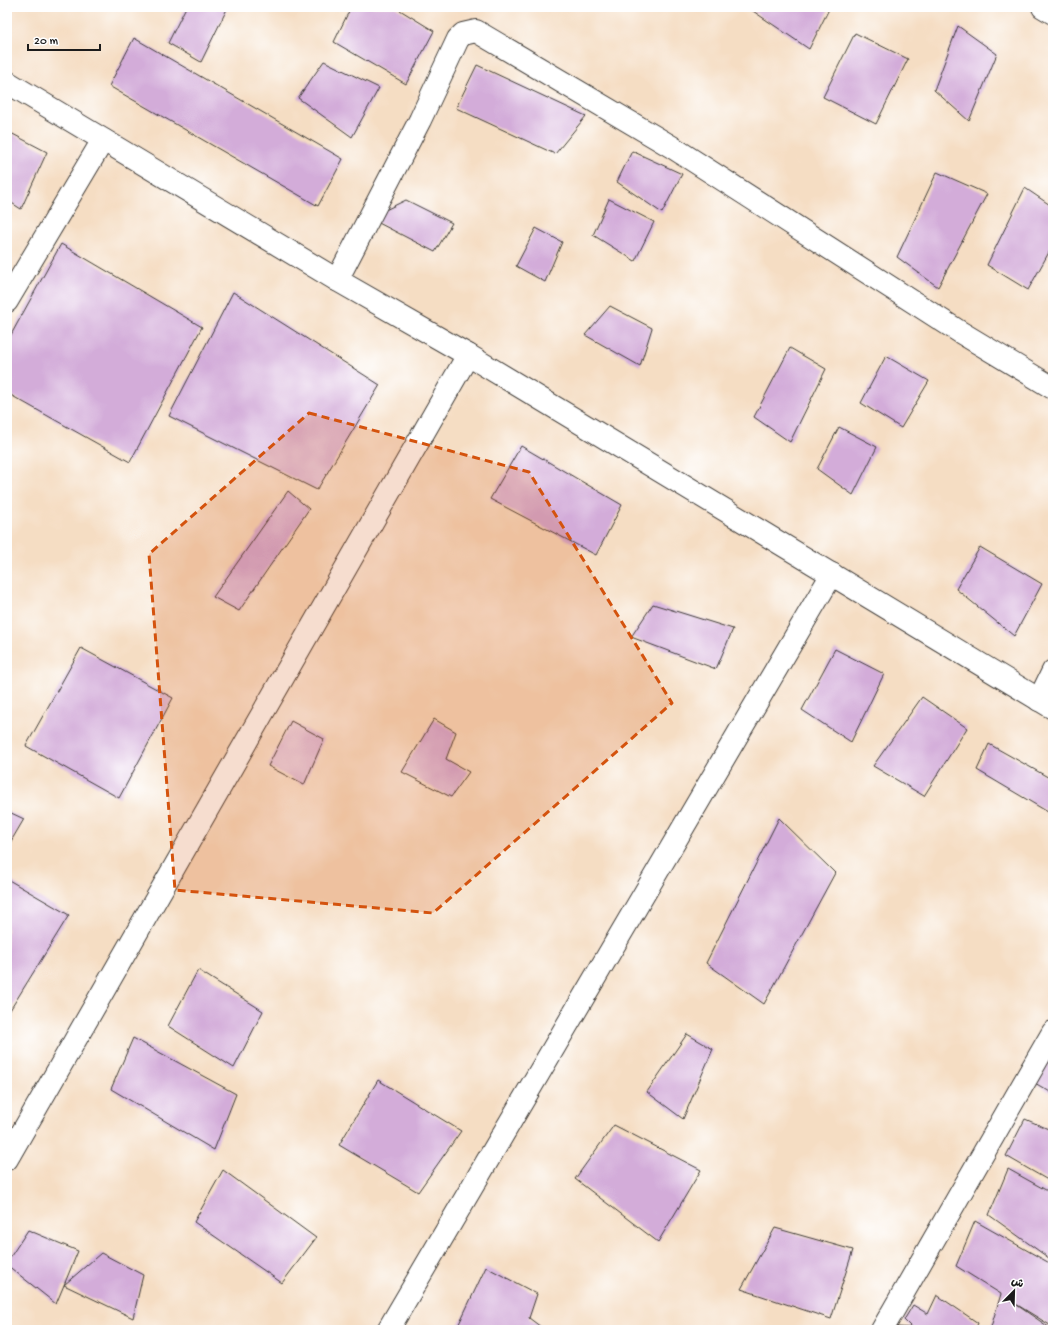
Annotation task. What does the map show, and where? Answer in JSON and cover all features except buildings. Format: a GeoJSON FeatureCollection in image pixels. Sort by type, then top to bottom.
{"type":"FeatureCollection","features":[{"type":"Feature","properties":{"kind":"main road"},"geometry":{"type":"LineString","coordinates":[[1043,7],[1053,13]]}},
{"type":"Feature","properties":{"kind":"main road"},"geometry":{"type":"LineString","coordinates":[[337,280],[420,120],[458,39],[463,34],[476,31],[672,147],[960,332],[1053,388]]}},
{"type":"Feature","properties":{"kind":"main road"},"geometry":{"type":"LineString","coordinates":[[7,82],[337,280],[468,355],[1046,704],[1053,671]]}},
{"type":"Feature","properties":{"kind":"main road"},"geometry":{"type":"LineString","coordinates":[[7,301],[103,140]]}},
{"type":"Feature","properties":{"kind":"main road"},"geometry":{"type":"LineString","coordinates":[[7,1159],[468,355]]}},
{"type":"Feature","properties":{"kind":"main road"},"geometry":{"type":"LineString","coordinates":[[388,1330],[832,574]]}},
{"type":"Feature","properties":{"kind":"main road"},"geometry":{"type":"LineString","coordinates":[[882,1330],[1053,1032]]}},
{"type":"Feature","properties":{"kind":"highlighted area"},"geometry":{"type":"Polygon","coordinates":[[[309,413],[529,472],[672,703],[433,913],[175,890],[149,554],[309,413]]]}}]}
